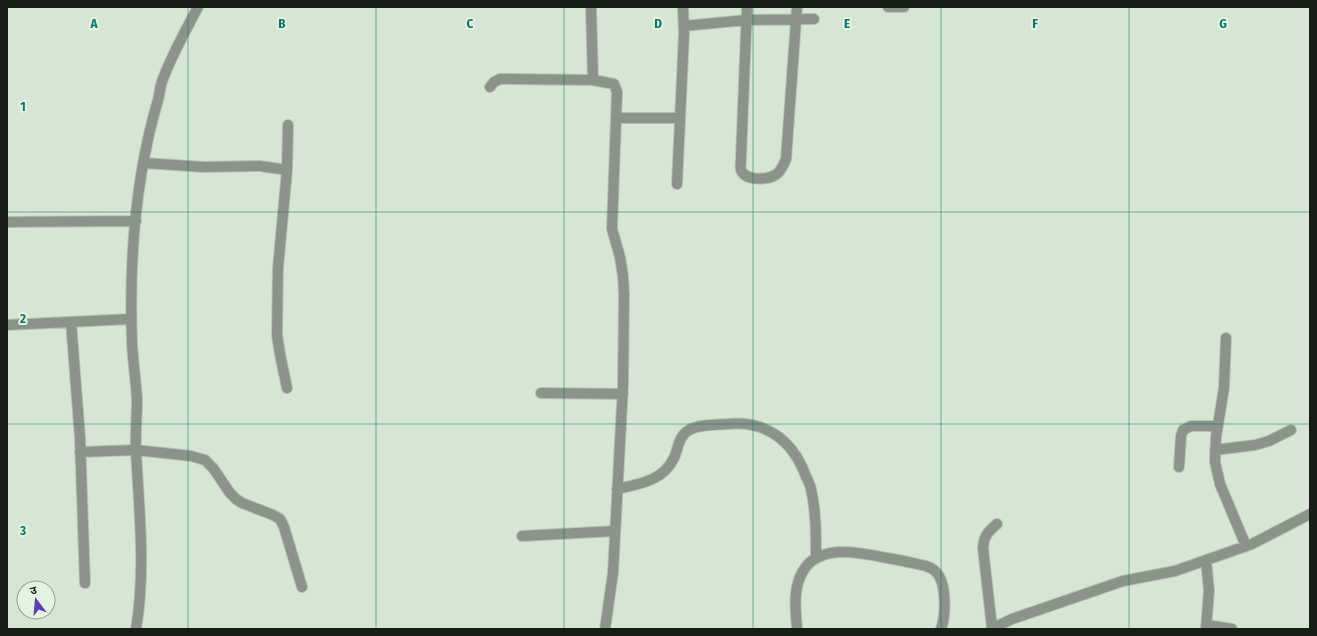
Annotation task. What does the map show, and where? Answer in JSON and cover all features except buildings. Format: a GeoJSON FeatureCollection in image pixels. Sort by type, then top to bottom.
{"type":"FeatureCollection","features":[{"type":"Feature","properties":{"kind":"street"},"geometry":{"type":"LineString","coordinates":[[136,629],[140,608],[141,534],[136,450],[137,400],[132,345],[133,255],[136,221],[144,163],[162,80],[198,7]]}},
{"type":"Feature","properties":{"kind":"street"},"geometry":{"type":"LineString","coordinates":[[591,7],[593,80]]}},
{"type":"Feature","properties":{"kind":"street"},"geometry":{"type":"LineString","coordinates":[[677,184],[684,26],[683,7]]}},
{"type":"Feature","properties":{"kind":"street"},"geometry":{"type":"LineString","coordinates":[[747,7],[740,158],[742,170],[745,175],[753,178],[768,179],[778,173],[783,167],[786,159],[797,7]]}},
{"type":"Feature","properties":{"kind":"street"},"geometry":{"type":"LineString","coordinates":[[888,7],[904,7]]}},
{"type":"Feature","properties":{"kind":"street"},"geometry":{"type":"LineString","coordinates":[[684,26],[746,20],[814,19]]}},
{"type":"Feature","properties":{"kind":"street"},"geometry":{"type":"LineString","coordinates":[[490,87],[494,82],[500,79],[593,80],[614,84],[617,92],[612,229],[620,257],[623,276],[622,394],[613,573],[605,629]]}},
{"type":"Feature","properties":{"kind":"street"},"geometry":{"type":"LineString","coordinates":[[616,118],[680,118]]}},
{"type":"Feature","properties":{"kind":"street"},"geometry":{"type":"LineString","coordinates":[[288,125],[287,170],[278,268],[277,334],[288,388]]}},
{"type":"Feature","properties":{"kind":"street"},"geometry":{"type":"LineString","coordinates":[[144,163],[204,167],[260,166],[287,170]]}},
{"type":"Feature","properties":{"kind":"street"},"geometry":{"type":"LineString","coordinates":[[7,222],[136,221]]}},
{"type":"Feature","properties":{"kind":"street"},"geometry":{"type":"LineString","coordinates":[[7,325],[132,319]]}},
{"type":"Feature","properties":{"kind":"street"},"geometry":{"type":"LineString","coordinates":[[71,322],[80,452],[85,582]]}},
{"type":"Feature","properties":{"kind":"street"},"geometry":{"type":"LineString","coordinates":[[1226,338],[1224,388],[1215,450],[1215,462],[1220,484],[1246,546]]}},
{"type":"Feature","properties":{"kind":"street"},"geometry":{"type":"LineString","coordinates":[[541,393],[622,394]]}},
{"type":"Feature","properties":{"kind":"street"},"geometry":{"type":"LineString","coordinates":[[618,489],[646,483],[667,470],[674,459],[683,434],[689,430],[697,426],[749,423],[768,430],[778,436],[790,446],[802,467],[811,488],[816,535],[816,558]]}},
{"type":"Feature","properties":{"kind":"street"},"geometry":{"type":"LineString","coordinates":[[1179,467],[1181,436],[1183,430],[1192,426],[1218,426]]}},
{"type":"Feature","properties":{"kind":"street"},"geometry":{"type":"LineString","coordinates":[[1215,450],[1255,445],[1269,441],[1291,430]]}},
{"type":"Feature","properties":{"kind":"street"},"geometry":{"type":"LineString","coordinates":[[80,452],[136,450],[191,456],[205,460],[213,468],[230,493],[236,499],[242,503],[273,515],[280,520],[284,527],[302,587]]}},
{"type":"Feature","properties":{"kind":"street"},"geometry":{"type":"LineString","coordinates":[[997,524],[984,538],[983,548],[992,629],[1012,619],[1123,581],[1175,572],[1246,546],[1310,514]]}},
{"type":"Feature","properties":{"kind":"street"},"geometry":{"type":"LineString","coordinates":[[522,536],[615,531]]}},
{"type":"Feature","properties":{"kind":"street"},"geometry":{"type":"LineString","coordinates":[[797,629],[795,600],[800,578],[806,567],[816,558],[832,553],[849,551],[926,566],[935,571],[939,577],[943,591],[945,608],[941,629]]}},
{"type":"Feature","properties":{"kind":"street"},"geometry":{"type":"LineString","coordinates":[[1206,560],[1209,591],[1206,627],[1232,629]]}}]}
